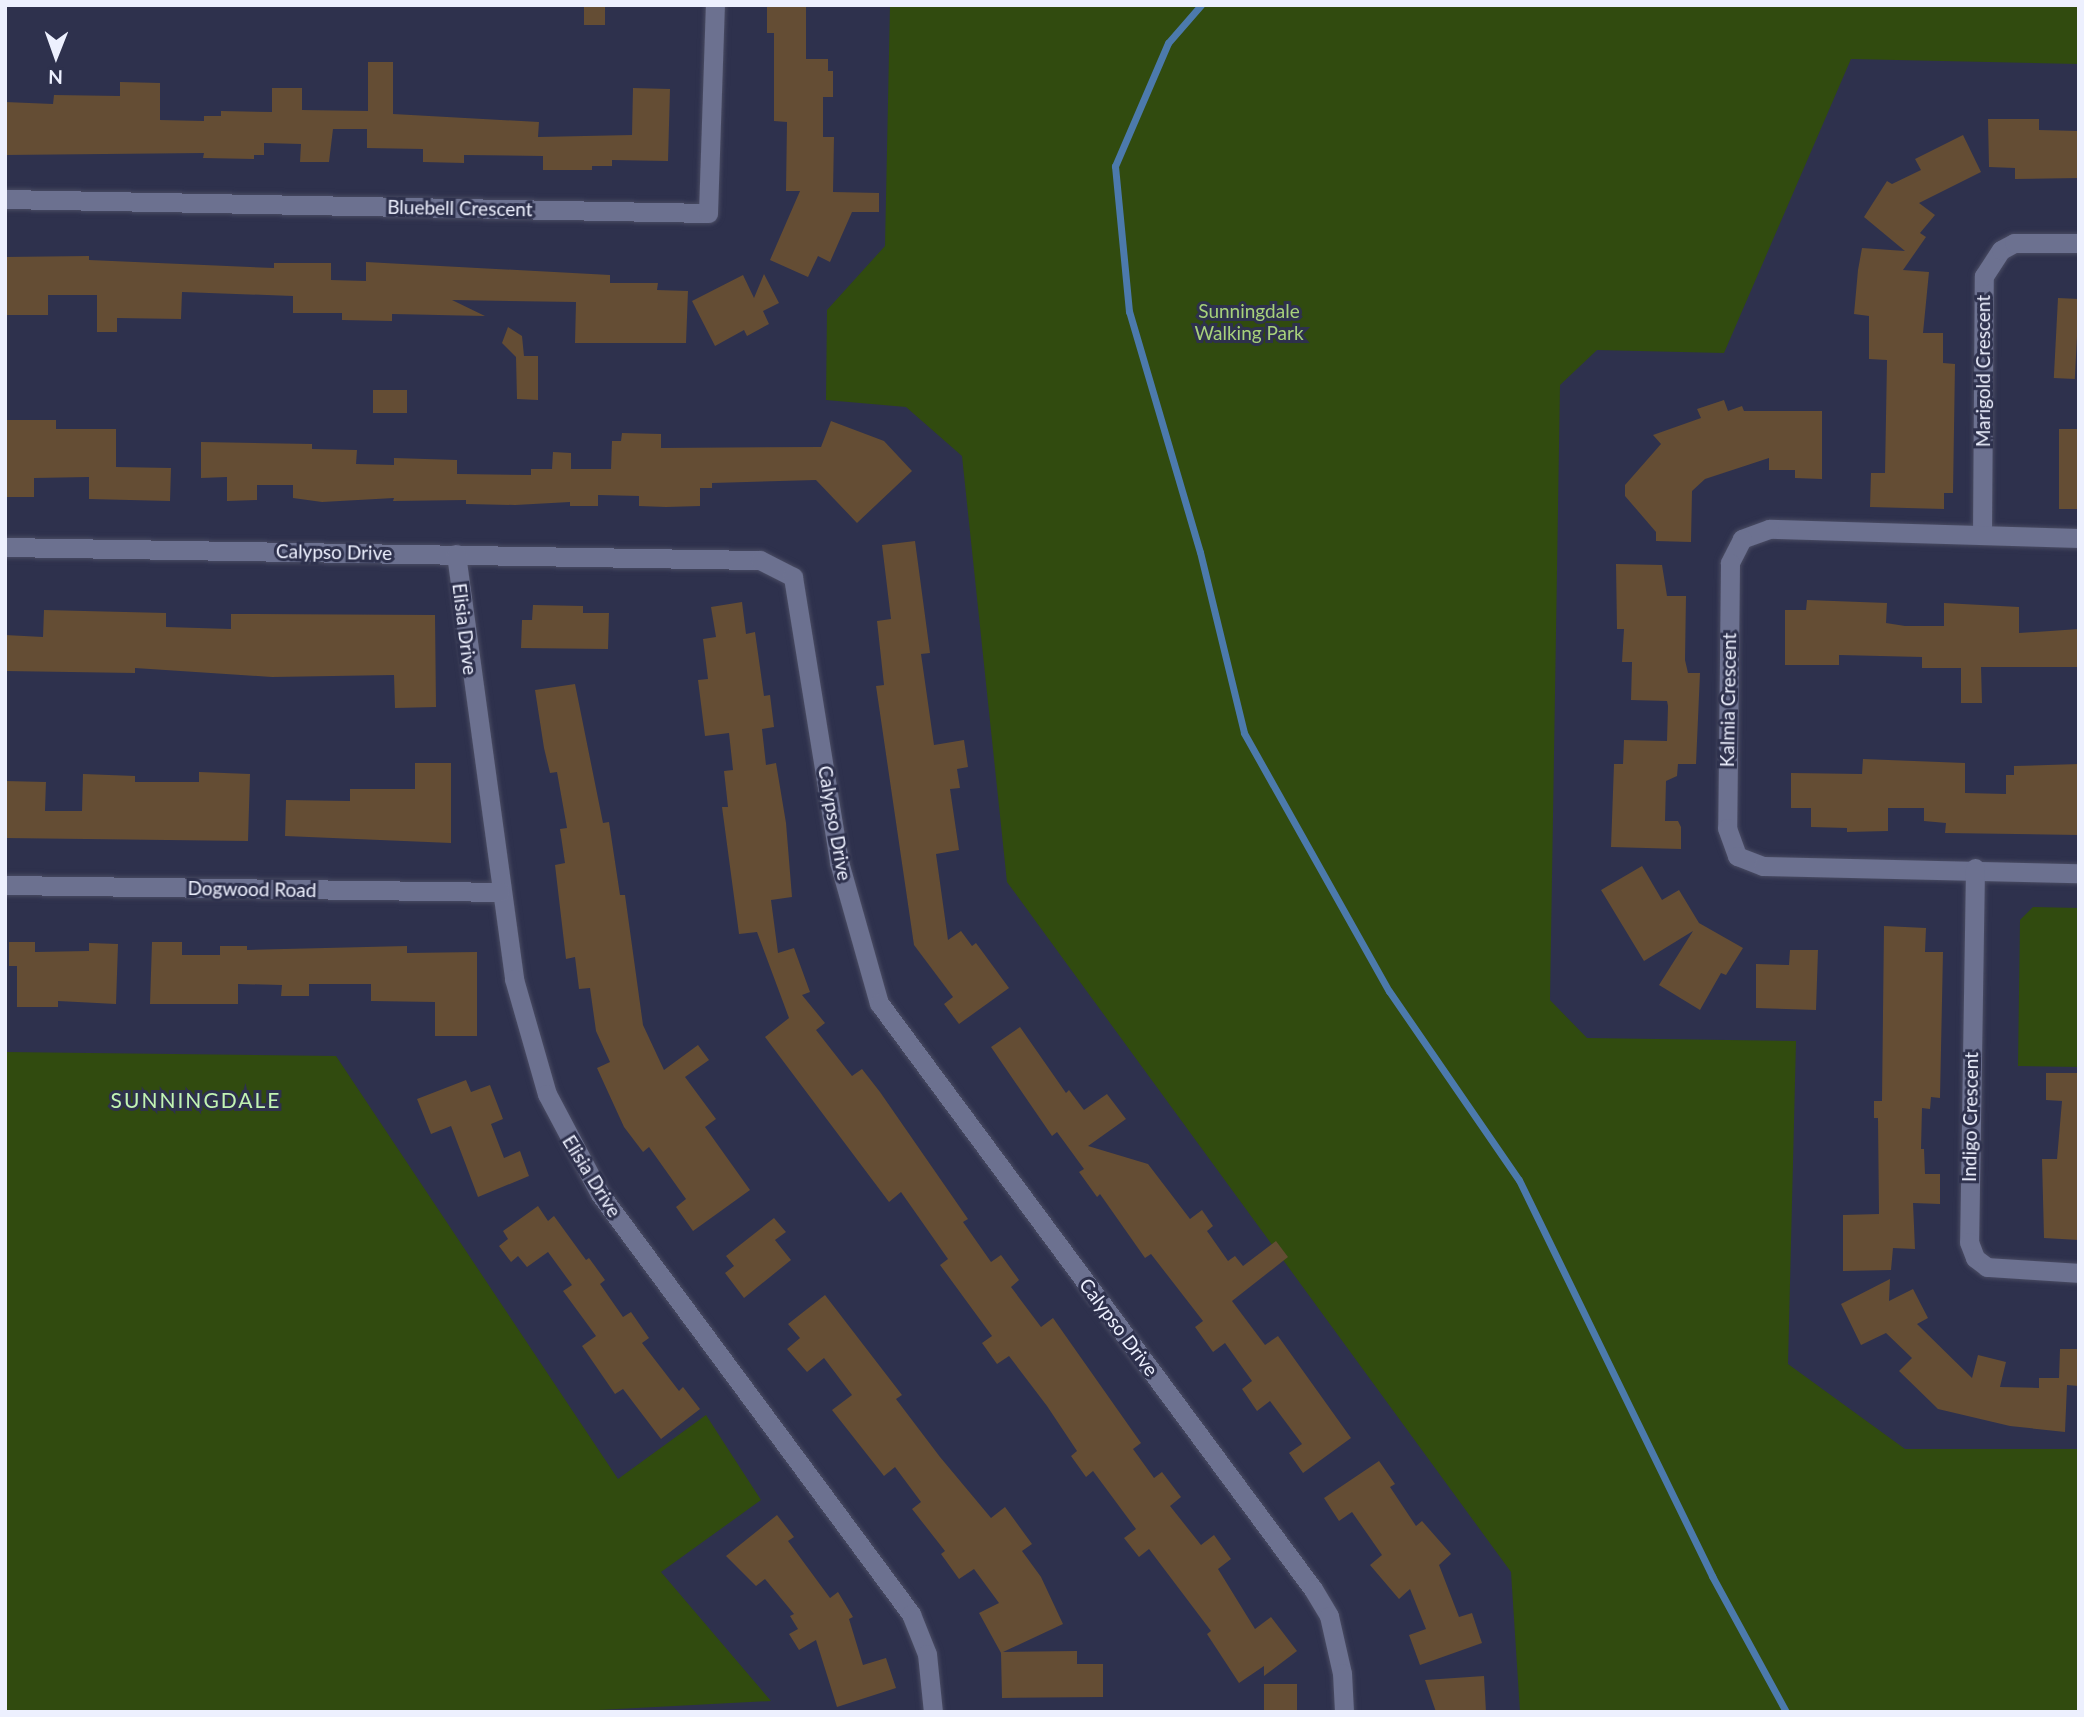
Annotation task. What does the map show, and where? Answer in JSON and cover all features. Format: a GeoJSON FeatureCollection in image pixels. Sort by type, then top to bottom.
{"type":"FeatureCollection","features":[{"type":"Feature","properties":{"kind":"street","name":"Bluebell Crescent"},"geometry":{"type":"LineString","coordinates":[[5,200],[708,213],[715,5]]}},
{"type":"Feature","properties":{"kind":"street","name":"Marigold Crescent"},"geometry":{"type":"LineString","coordinates":[[1982,535],[1984,276],[1991,260],[2014,243],[2079,243]]}},
{"type":"Feature","properties":{"kind":"street","name":"Kalmia Crescent"},"geometry":{"type":"LineString","coordinates":[[2079,538],[1769,529],[1742,539],[1732,556],[1730,577],[1727,828],[1737,856],[1763,866],[1975,868],[2079,873]]}},
{"type":"Feature","properties":{"kind":"street","name":"Calypso Drive"},"geometry":{"type":"LineString","coordinates":[[5,547],[760,560],[793,577],[839,862],[879,1003],[1313,1589],[1329,1616],[1342,1674],[1344,1712]]}},
{"type":"Feature","properties":{"kind":"street","name":"Elisia Drive"},"geometry":{"type":"LineString","coordinates":[[456,554],[500,892],[524,1021],[562,1128],[600,1194],[911,1614],[927,1654],[933,1712]]}},
{"type":"Feature","properties":{"kind":"street","name":"Indigo Crescent"},"geometry":{"type":"LineString","coordinates":[[1975,868],[1969,1242],[1975,1258],[1987,1267],[2079,1273]]}},
{"type":"Feature","properties":{"kind":"street","name":"Dogwood Road"},"geometry":{"type":"LineString","coordinates":[[5,885],[500,892]]}},
{"type":"Feature","properties":{"kind":"green space","name":"Sunningdale Walking Park"},"geometry":{"type":"Polygon","coordinates":[[[890,5],[2079,5],[2079,64],[1851,59],[1724,353],[1597,350],[1560,385],[1550,1000],[1587,1038],[1796,1041],[1788,1364],[1905,1449],[2079,1449],[2079,1712],[1520,1712],[1511,1572],[1007,882],[962,456],[906,407],[826,400],[827,310],[885,246],[890,5]]]}},
{"type":"Feature","properties":{"kind":"green space"},"geometry":{"type":"Polygon","coordinates":[[[2033,907],[2079,908],[2079,1067],[2018,1066],[2020,920],[2033,907]]]}},
{"type":"Feature","properties":{"kind":"green space"},"geometry":{"type":"Polygon","coordinates":[[[5,1052],[336,1056],[618,1479],[706,1415],[761,1500],[661,1572],[771,1701],[561,1712],[5,1712],[5,1052]]]}},
{"type":"Feature","properties":{"kind":"building"},"geometry":{"type":"Polygon","coordinates":[[[584,5],[605,5],[605,25],[584,25],[584,5]]]}},
{"type":"Feature","properties":{"kind":"building"},"geometry":{"type":"Polygon","coordinates":[[[767,5],[806,5],[806,59],[828,59],[828,71],[833,71],[833,97],[823,97],[823,137],[834,137],[833,192],[879,193],[879,212],[852,212],[830,262],[818,256],[808,277],[770,260],[800,191],[786,191],[787,122],[774,121],[774,33],[767,33],[767,5]]]}},
{"type":"Feature","properties":{"kind":"building"},"geometry":{"type":"Polygon","coordinates":[[[368,62],[393,62],[393,114],[539,122],[538,137],[632,135],[633,88],[670,89],[668,161],[612,160],[612,166],[592,166],[592,170],[543,170],[543,156],[464,155],[464,163],[423,162],[423,149],[367,148],[367,129],[333,129],[329,162],[300,162],[301,144],[264,143],[264,155],[254,155],[254,159],[203,158],[204,153],[5,155],[5,102],[53,104],[54,95],[120,96],[120,82],[160,83],[160,120],[204,121],[204,116],[221,116],[221,111],[272,112],[272,88],[302,88],[302,110],[368,111],[368,62]]]}},
{"type":"Feature","properties":{"kind":"building"},"geometry":{"type":"Polygon","coordinates":[[[1988,119],[2039,119],[2039,130],[2079,131],[2079,178],[2015,179],[2015,168],[1989,167],[1988,119]]]}},
{"type":"Feature","properties":{"kind":"building"},"geometry":{"type":"Polygon","coordinates":[[[1963,135],[1981,172],[1919,203],[1935,215],[1920,233],[1926,237],[1903,270],[1929,272],[1923,333],[1943,333],[1943,363],[1955,364],[1953,493],[1944,493],[1944,509],[1870,507],[1871,473],[1885,473],[1887,360],[1869,359],[1869,316],[1854,314],[1858,270],[1862,248],[1905,251],[1864,217],[1887,181],[1892,184],[1921,170],[1915,159],[1963,135]]]}},
{"type":"Feature","properties":{"kind":"building"},"geometry":{"type":"Polygon","coordinates":[[[89,256],[89,260],[274,268],[274,263],[331,263],[331,280],[366,281],[366,262],[610,275],[610,283],[658,283],[657,290],[688,291],[686,343],[575,343],[576,302],[452,300],[485,316],[392,314],[392,321],[342,320],[342,313],[293,313],[293,296],[182,292],[181,319],[117,318],[117,332],[97,332],[97,295],[48,295],[48,315],[5,315],[5,257],[89,256]]]}},
{"type":"Feature","properties":{"kind":"building"},"geometry":{"type":"Polygon","coordinates":[[[764,274],[779,303],[763,311],[769,324],[747,336],[744,330],[715,346],[692,301],[743,275],[754,298],[764,274]]]}},
{"type":"Feature","properties":{"kind":"building"},"geometry":{"type":"Polygon","coordinates":[[[2058,298],[2079,299],[2075,379],[2054,378],[2058,298]]]}},
{"type":"Feature","properties":{"kind":"building"},"geometry":{"type":"Polygon","coordinates":[[[508,327],[522,336],[524,356],[538,356],[538,400],[517,399],[516,357],[502,343],[508,327]]]}},
{"type":"Feature","properties":{"kind":"building"},"geometry":{"type":"Polygon","coordinates":[[[373,390],[407,390],[407,413],[373,413],[373,390]]]}},
{"type":"Feature","properties":{"kind":"building"},"geometry":{"type":"Polygon","coordinates":[[[1724,400],[1728,411],[1742,406],[1744,411],[1822,411],[1822,479],[1795,478],[1795,470],[1769,470],[1769,458],[1705,479],[1692,491],[1691,542],[1656,541],[1656,532],[1625,496],[1625,485],[1661,444],[1653,435],[1701,418],[1697,409],[1724,400]]]}},
{"type":"Feature","properties":{"kind":"building"},"geometry":{"type":"Polygon","coordinates":[[[5,420],[56,420],[56,429],[116,429],[116,467],[171,468],[170,501],[89,499],[89,477],[34,478],[34,497],[5,497],[5,420]]]}},
{"type":"Feature","properties":{"kind":"building"},"geometry":{"type":"Polygon","coordinates":[[[831,421],[884,441],[912,471],[857,523],[816,480],[712,483],[712,488],[700,488],[700,506],[666,507],[639,506],[639,496],[598,495],[598,506],[570,506],[570,502],[466,504],[466,500],[393,501],[394,498],[322,502],[293,498],[293,485],[257,485],[257,500],[227,501],[227,477],[201,478],[201,442],[312,444],[312,449],[357,450],[356,464],[394,465],[394,458],[457,460],[457,474],[531,475],[531,469],[552,469],[553,452],[571,453],[571,469],[611,469],[612,441],[621,441],[622,433],[661,434],[661,448],[821,447],[831,421]]]}},
{"type":"Feature","properties":{"kind":"building"},"geometry":{"type":"Polygon","coordinates":[[[2059,429],[2079,429],[2079,509],[2059,509],[2059,429]]]}},
{"type":"Feature","properties":{"kind":"building"},"geometry":{"type":"Polygon","coordinates":[[[915,541],[930,653],[921,654],[934,745],[964,740],[968,767],[957,769],[960,788],[950,789],[959,850],[936,854],[948,940],[961,931],[972,946],[976,943],[1009,988],[959,1024],[944,1004],[953,997],[914,945],[876,686],[884,685],[877,621],[891,619],[882,545],[915,541]]]}},
{"type":"Feature","properties":{"kind":"building"},"geometry":{"type":"Polygon","coordinates":[[[1616,564],[1662,565],[1667,596],[1686,596],[1685,660],[1688,673],[1700,673],[1696,764],[1678,764],[1677,776],[1666,781],[1665,821],[1678,821],[1681,827],[1681,849],[1611,847],[1614,764],[1623,764],[1624,740],[1667,741],[1668,706],[1667,701],[1631,700],[1632,662],[1622,662],[1624,629],[1617,629],[1616,564]]]}},
{"type":"Feature","properties":{"kind":"building"},"geometry":{"type":"Polygon","coordinates":[[[1807,600],[1887,603],[1886,623],[1905,626],[1944,626],[1944,603],[2019,607],[2019,633],[2079,629],[2079,667],[1981,667],[1982,703],[1961,703],[1961,668],[1922,668],[1922,657],[1839,655],[1839,665],[1785,665],[1785,610],[1806,610],[1807,600]]]}},
{"type":"Feature","properties":{"kind":"building"},"geometry":{"type":"Polygon","coordinates":[[[742,602],[746,634],[755,632],[764,696],[770,695],[774,727],[762,729],[766,765],[776,763],[786,823],[792,897],[771,900],[778,953],[794,948],[810,992],[802,995],[825,1023],[816,1030],[852,1076],[862,1069],[880,1092],[968,1219],[963,1222],[991,1262],[1001,1255],[1019,1280],[1011,1287],[1041,1327],[1053,1318],[1141,1443],[1133,1449],[1154,1478],[1162,1472],[1181,1497],[1170,1506],[1201,1545],[1214,1535],[1231,1559],[1218,1569],[1255,1629],[1271,1617],[1297,1651],[1264,1676],[1264,1666],[1239,1683],[1207,1634],[1211,1631],[1149,1549],[1139,1557],[1124,1538],[1136,1529],[1093,1471],[1086,1477],[1071,1456],[1077,1451],[1009,1356],[997,1364],[982,1343],[992,1336],[940,1265],[948,1259],[901,1192],[889,1202],[765,1037],[789,1018],[757,932],[739,934],[722,807],[728,807],[724,771],[733,770],[729,733],[705,736],[698,680],[708,679],[703,639],[716,637],[711,607],[742,602]]]}},
{"type":"Feature","properties":{"kind":"building"},"geometry":{"type":"Polygon","coordinates":[[[533,605],[583,606],[583,613],[609,613],[608,649],[521,648],[522,620],[532,620],[533,605]]]}},
{"type":"Feature","properties":{"kind":"building"},"geometry":{"type":"Polygon","coordinates":[[[44,610],[166,613],[166,627],[231,629],[231,614],[435,615],[436,707],[395,708],[394,675],[272,677],[135,668],[135,673],[5,671],[5,635],[43,637],[44,610]]]}},
{"type":"Feature","properties":{"kind":"building"},"geometry":{"type":"Polygon","coordinates":[[[575,684],[603,823],[609,822],[620,895],[625,895],[643,1025],[664,1070],[698,1045],[709,1060],[685,1077],[716,1119],[705,1127],[750,1190],[693,1231],[676,1207],[686,1199],[649,1147],[643,1152],[624,1127],[597,1068],[610,1062],[596,1031],[590,988],[579,989],[575,957],[566,959],[555,865],[565,863],[560,829],[567,828],[557,772],[550,773],[544,748],[535,690],[575,684]]]}},
{"type":"Feature","properties":{"kind":"building"},"geometry":{"type":"Polygon","coordinates":[[[1863,759],[1965,763],[1965,793],[2006,794],[2006,775],[2014,775],[2014,766],[2079,764],[2079,835],[1945,833],[1946,823],[1924,821],[1924,808],[1888,808],[1888,831],[1847,832],[1847,828],[1811,827],[1811,808],[1791,808],[1791,773],[1862,774],[1863,759]]]}},
{"type":"Feature","properties":{"kind":"building"},"geometry":{"type":"Polygon","coordinates":[[[415,763],[451,763],[451,843],[285,836],[286,800],[350,801],[350,789],[415,789],[415,763]]]}},
{"type":"Feature","properties":{"kind":"building"},"geometry":{"type":"Polygon","coordinates":[[[199,772],[250,774],[248,841],[5,838],[5,781],[46,782],[45,811],[82,811],[83,774],[135,776],[135,782],[199,782],[199,772]]]}},
{"type":"Feature","properties":{"kind":"building"},"geometry":{"type":"Polygon","coordinates":[[[1642,866],[1662,900],[1679,890],[1699,923],[1743,948],[1726,975],[1721,973],[1700,1010],[1659,985],[1693,931],[1644,961],[1601,890],[1642,866]]]}},
{"type":"Feature","properties":{"kind":"building"},"geometry":{"type":"Polygon","coordinates":[[[1884,926],[1926,928],[1925,952],[1943,952],[1940,1098],[1931,1097],[1930,1109],[1922,1108],[1921,1149],[1924,1149],[1925,1174],[1940,1174],[1940,1204],[1913,1203],[1915,1249],[1893,1248],[1891,1270],[1843,1271],[1843,1215],[1879,1214],[1878,1118],[1874,1118],[1874,1101],[1882,1101],[1884,926]]]}},
{"type":"Feature","properties":{"kind":"building"},"geometry":{"type":"Polygon","coordinates":[[[9,942],[35,942],[35,952],[89,951],[89,943],[118,944],[116,1004],[58,1001],[58,1007],[17,1007],[17,966],[9,966],[9,942]]]}},
{"type":"Feature","properties":{"kind":"building"},"geometry":{"type":"Polygon","coordinates":[[[152,942],[182,942],[182,955],[220,955],[220,946],[247,946],[247,950],[407,946],[407,953],[477,952],[477,1036],[435,1036],[435,1002],[371,1001],[371,984],[309,984],[309,996],[281,996],[282,985],[238,984],[238,1004],[150,1004],[152,942]]]}},
{"type":"Feature","properties":{"kind":"building"},"geometry":{"type":"Polygon","coordinates":[[[1790,950],[1818,950],[1816,1010],[1756,1008],[1756,964],[1789,965],[1790,950]]]}},
{"type":"Feature","properties":{"kind":"building"},"geometry":{"type":"Polygon","coordinates":[[[1020,1027],[1066,1093],[1069,1090],[1084,1110],[1107,1094],[1126,1119],[1088,1146],[1148,1164],[1190,1219],[1202,1210],[1213,1226],[1207,1231],[1228,1261],[1235,1256],[1243,1266],[1276,1241],[1288,1257],[1232,1301],[1265,1345],[1278,1336],[1351,1438],[1303,1473],[1289,1453],[1302,1444],[1270,1401],[1257,1411],[1242,1389],[1252,1381],[1225,1343],[1213,1352],[1195,1327],[1203,1321],[1151,1254],[1145,1258],[1100,1194],[1097,1197],[1079,1172],[1084,1169],[1057,1132],[1052,1136],[991,1047],[1020,1027]]]}},
{"type":"Feature","properties":{"kind":"building"},"geometry":{"type":"Polygon","coordinates":[[[2046,1073],[2079,1073],[2079,1240],[2044,1238],[2042,1159],[2057,1159],[2062,1101],[2046,1100],[2046,1073]]]}},
{"type":"Feature","properties":{"kind":"building"},"geometry":{"type":"Polygon","coordinates":[[[466,1080],[471,1092],[490,1085],[503,1119],[491,1124],[504,1158],[520,1151],[529,1176],[478,1197],[451,1126],[431,1134],[417,1099],[466,1080]]]}},
{"type":"Feature","properties":{"kind":"building"},"geometry":{"type":"Polygon","coordinates":[[[538,1206],[548,1221],[554,1216],[586,1260],[589,1258],[605,1280],[600,1284],[623,1317],[631,1312],[649,1338],[642,1343],[679,1391],[683,1387],[700,1409],[661,1439],[623,1389],[615,1394],[582,1346],[596,1336],[563,1291],[572,1285],[548,1252],[527,1267],[518,1256],[511,1262],[499,1246],[508,1239],[503,1231],[538,1206]]]}},
{"type":"Feature","properties":{"kind":"building"},"geometry":{"type":"Polygon","coordinates":[[[774,1218],[786,1232],[775,1240],[791,1260],[744,1298],[725,1273],[734,1266],[726,1256],[774,1218]]]}},
{"type":"Feature","properties":{"kind":"building"},"geometry":{"type":"Polygon","coordinates":[[[1890,1279],[1889,1301],[1913,1289],[1928,1318],[1917,1324],[1972,1378],[1978,1355],[2006,1362],[2000,1387],[2039,1388],[2039,1378],[2059,1378],[2060,1349],[2079,1349],[2079,1386],[2067,1385],[2065,1432],[2010,1426],[1938,1409],[1899,1371],[1912,1358],[1886,1333],[1861,1345],[1841,1304],[1890,1279]]]}},
{"type":"Feature","properties":{"kind":"building"},"geometry":{"type":"Polygon","coordinates":[[[825,1295],[902,1395],[896,1399],[940,1457],[991,1518],[1005,1507],[1032,1544],[1022,1551],[1041,1577],[1063,1624],[1003,1652],[1077,1651],[1077,1664],[1103,1664],[1103,1697],[1002,1698],[1001,1653],[979,1613],[999,1603],[974,1569],[959,1579],[941,1554],[945,1551],[912,1509],[921,1502],[895,1467],[884,1476],[832,1410],[852,1395],[824,1358],[807,1372],[787,1349],[800,1338],[788,1324],[825,1295]]]}},
{"type":"Feature","properties":{"kind":"building"},"geometry":{"type":"Polygon","coordinates":[[[1379,1461],[1395,1484],[1390,1487],[1416,1526],[1422,1521],[1451,1554],[1439,1565],[1459,1617],[1472,1613],[1482,1643],[1420,1665],[1409,1635],[1426,1629],[1410,1589],[1399,1599],[1370,1565],[1382,1555],[1352,1512],[1339,1521],[1324,1498],[1379,1461]]]}},
{"type":"Feature","properties":{"kind":"building"},"geometry":{"type":"Polygon","coordinates":[[[777,1515],[794,1537],[788,1541],[830,1598],[838,1592],[853,1617],[849,1619],[863,1665],[886,1658],[896,1688],[837,1707],[816,1640],[799,1650],[789,1634],[798,1629],[790,1616],[794,1614],[765,1579],[756,1586],[726,1556],[777,1515]]]}},
{"type":"Feature","properties":{"kind":"building"},"geometry":{"type":"Polygon","coordinates":[[[1484,1676],[1486,1712],[1436,1712],[1425,1680],[1484,1676]]]}},
{"type":"Feature","properties":{"kind":"building"},"geometry":{"type":"Polygon","coordinates":[[[1264,1684],[1297,1684],[1297,1712],[1264,1712],[1264,1684]]]}},
{"type":"Feature","properties":{"kind":"waterway"},"geometry":{"type":"LineString","coordinates":[[1201,5],[1168,43],[1115,166],[1129,311],[1200,552],[1244,733],[1389,991],[1519,1180],[1712,1576],[1786,1712]]}},
{"type":"Feature","properties":{"kind":"district","name":"SUNNINGDALE"},"geometry":{"type":"Point","coordinates":[196,1100]}}]}
